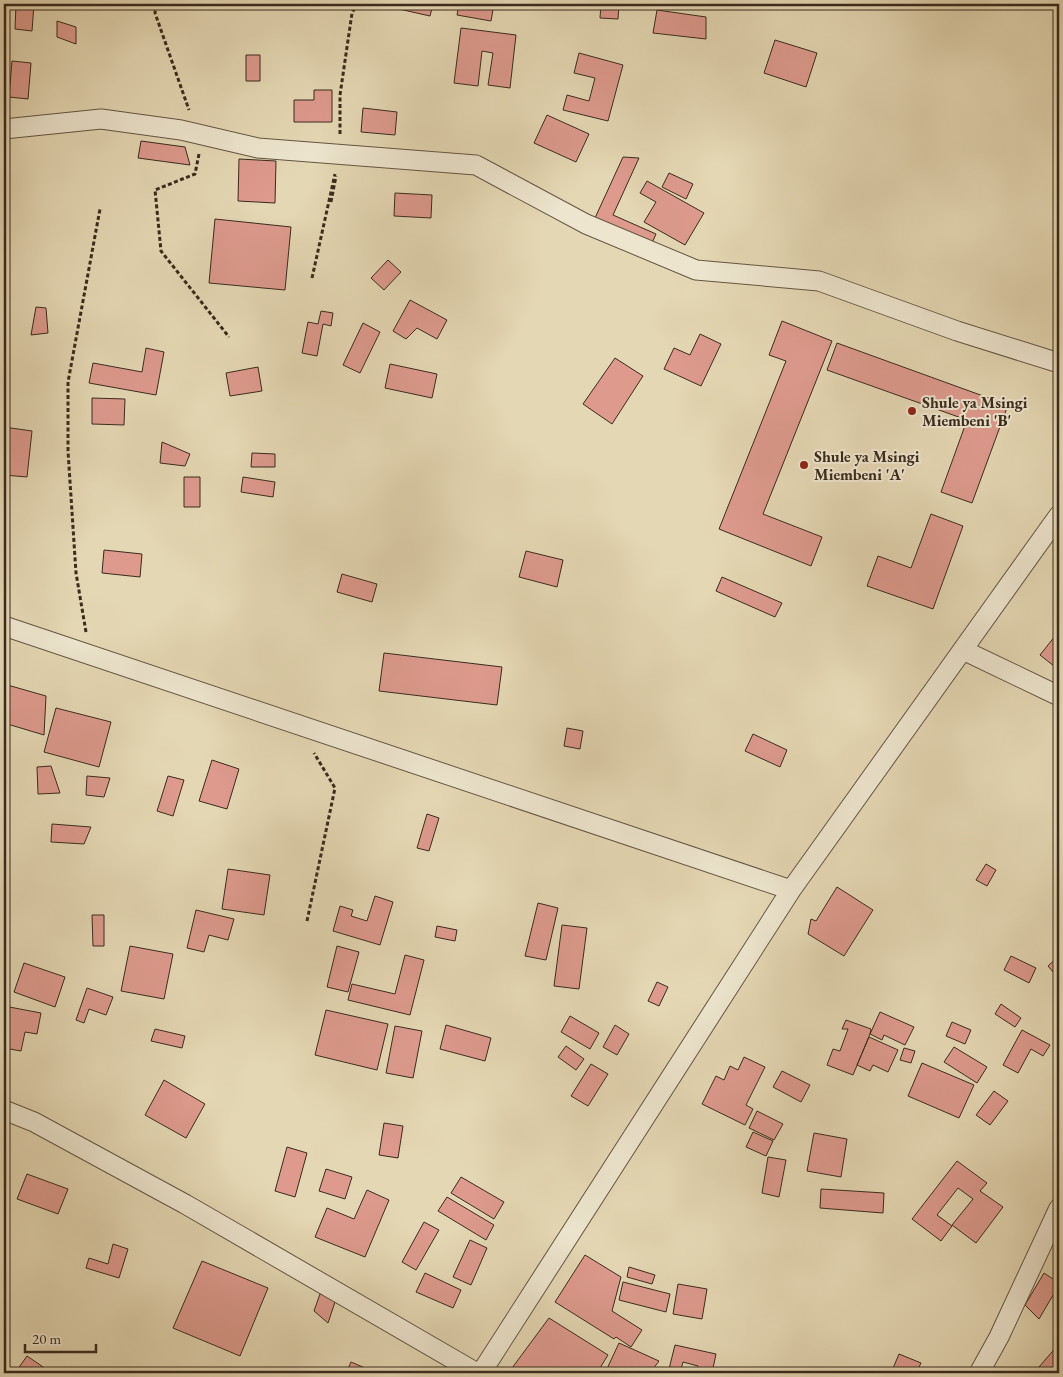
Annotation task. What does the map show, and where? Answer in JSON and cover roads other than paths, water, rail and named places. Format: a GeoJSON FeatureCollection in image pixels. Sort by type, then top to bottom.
{"type":"FeatureCollection","features":[{"type":"Feature","properties":{"kind":"street"},"geometry":{"type":"LineString","coordinates":[[4,129],[101,119],[181,130],[258,148],[476,165],[586,224],[696,270],[819,281],[957,331],[1059,363]]}},
{"type":"Feature","properties":{"kind":"street"},"geometry":{"type":"LineString","coordinates":[[481,1373],[791,890],[1059,515]]}},
{"type":"Feature","properties":{"kind":"street"},"geometry":{"type":"LineString","coordinates":[[4,626],[791,890]]}},
{"type":"Feature","properties":{"kind":"street"},"geometry":{"type":"LineString","coordinates":[[963,650],[1059,696]]}},
{"type":"Feature","properties":{"kind":"street"},"geometry":{"type":"LineString","coordinates":[[4,1110],[34,1122],[185,1204],[477,1373]]}},
{"type":"Feature","properties":{"kind":"street"},"geometry":{"type":"LineString","coordinates":[[979,1373],[999,1338],[1059,1208]]}},
{"type":"Feature","properties":{"kind":"place","name":"Shule ya Msingi Miembeni 'B'"},"geometry":{"type":"Point","coordinates":[912,411]}},
{"type":"Feature","properties":{"kind":"place","name":"Shule ya Msingi Miembeni 'A'"},"geometry":{"type":"Point","coordinates":[804,465]}}]}
